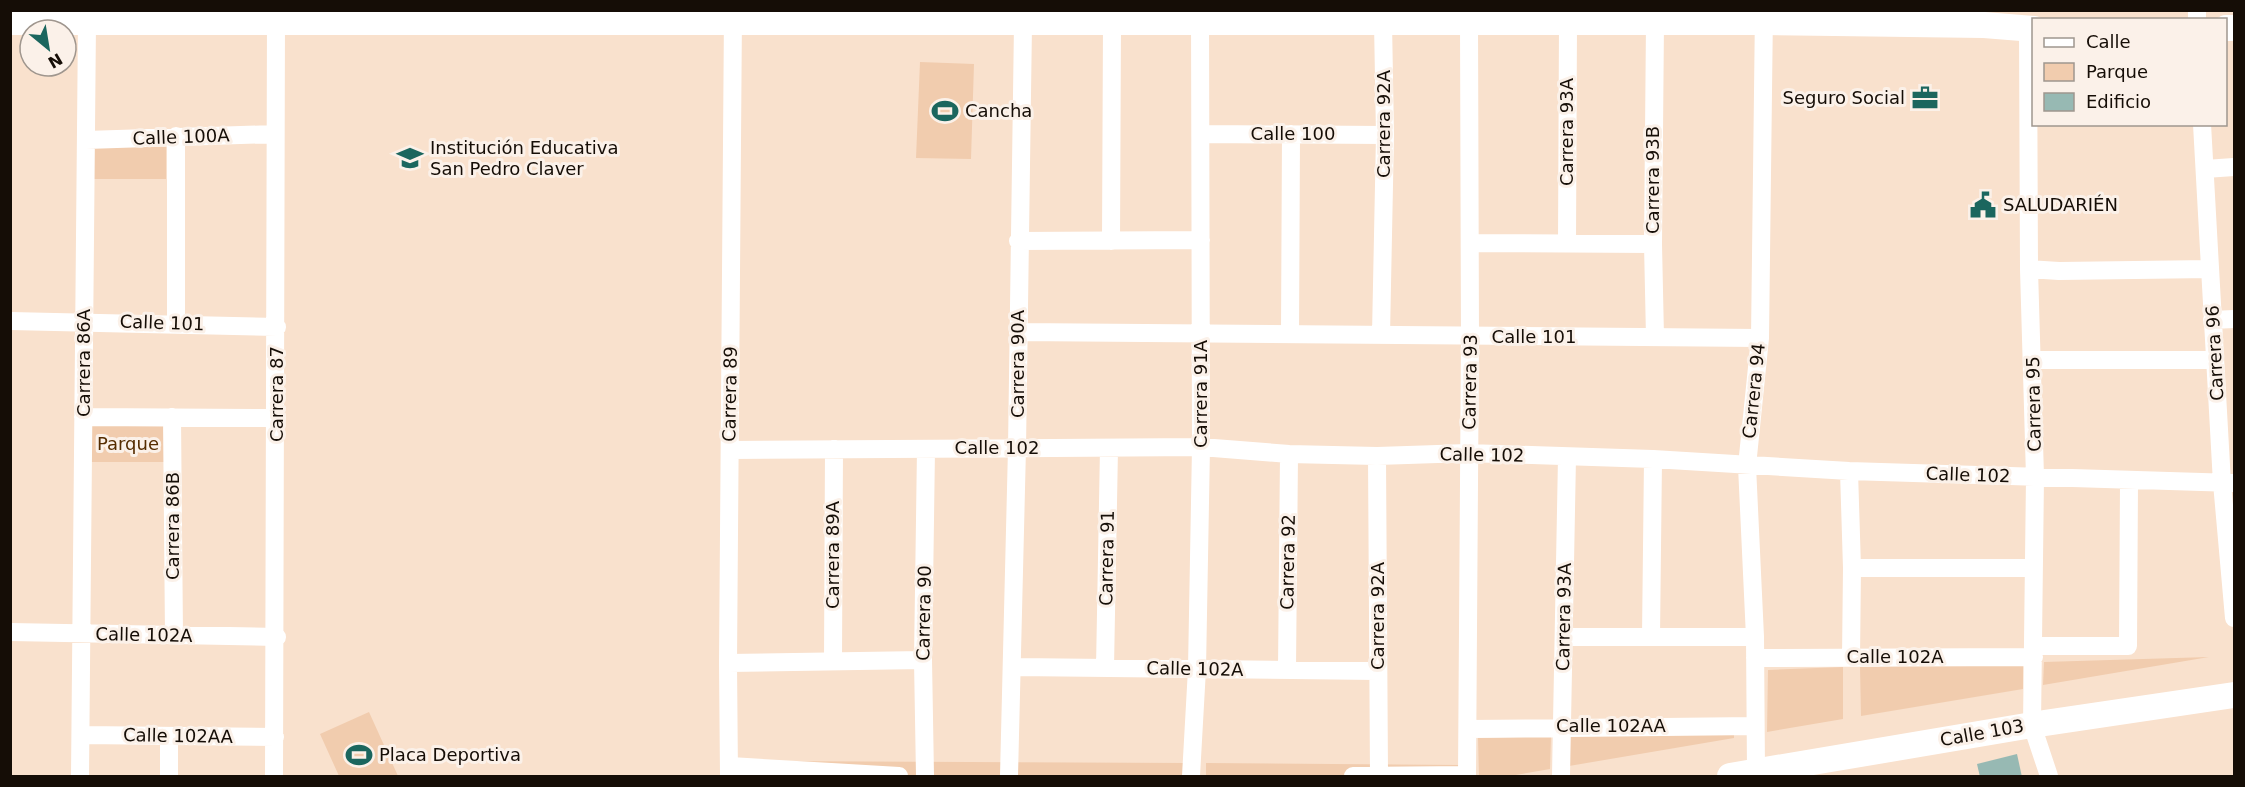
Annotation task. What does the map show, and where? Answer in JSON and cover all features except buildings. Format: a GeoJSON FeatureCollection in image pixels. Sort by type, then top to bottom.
{"type":"FeatureCollection","features":[{"type":"Feature","properties":{"kind":"street"},"geometry":{"type":"LineString","coordinates":[[10,22],[276,16],[734,16],[1023,24],[1112,24],[1200,17],[1469,23],[1654,22],[1764,16],[1984,18],[2031,29]]}},
{"type":"Feature","properties":{"kind":"street","name":"Carrera 87"},"geometry":{"type":"LineString","coordinates":[[274,777],[277,638],[276,16]]}},
{"type":"Feature","properties":{"kind":"street","name":"Carrera 89"},"geometry":{"type":"LineString","coordinates":[[730,771],[728,663],[734,16]]}},
{"type":"Feature","properties":{"kind":"street","name":"Carrera 94"},"geometry":{"type":"LineString","coordinates":[[1756,772],[1755,637],[1747,466],[1760,338],[1764,16]]}},
{"type":"Feature","properties":{"kind":"street","name":"Carrera 91A"},"geometry":{"type":"LineString","coordinates":[[1191,777],[1197,669],[1201,447],[1200,17]]}},
{"type":"Feature","properties":{"kind":"street","name":"Carrera 86A"},"geometry":{"type":"LineString","coordinates":[[80,777],[87,22]]}},
{"type":"Feature","properties":{"kind":"street","name":"Carrera 92A"},"geometry":{"type":"LineString","coordinates":[[1381,335],[1383,22]]}},
{"type":"Feature","properties":{"kind":"street","name":"Carrera 93A"},"geometry":{"type":"LineString","coordinates":[[1567,242],[1568,22]]}},
{"type":"Feature","properties":{"kind":"street","name":"Carrera 93B"},"geometry":{"type":"LineString","coordinates":[[1654,22],[1655,337]]}},
{"type":"Feature","properties":{"kind":"street","name":"Carrera 93"},"geometry":{"type":"LineString","coordinates":[[1467,776],[1471,243],[1469,23]]}},
{"type":"Feature","properties":{"kind":"street","name":"Carrera 90A"},"geometry":{"type":"LineString","coordinates":[[1009,777],[1013,667],[1023,24]]}},
{"type":"Feature","properties":{"kind":"street"},"geometry":{"type":"LineString","coordinates":[[1111,241],[1112,24]]}},
{"type":"Feature","properties":{"kind":"street","name":"Carrera 95"},"geometry":{"type":"LineString","coordinates":[[2031,29],[2029,269],[2036,477],[2032,724],[2049,777]]}},
{"type":"Feature","properties":{"kind":"street","name":"Carrera 96"},"geometry":{"type":"LineString","coordinates":[[2202,126],[2212,320],[2229,483],[2235,618]]}},
{"type":"Feature","properties":{"kind":"street","name":"Calle 100A"},"geometry":{"type":"LineString","coordinates":[[86,140],[275,134]]}},
{"type":"Feature","properties":{"kind":"street","name":"Calle 100"},"geometry":{"type":"LineString","coordinates":[[1202,134],[1384,135]]}},
{"type":"Feature","properties":{"kind":"street"},"geometry":{"type":"LineString","coordinates":[[1290,334],[1291,134]]}},
{"type":"Feature","properties":{"kind":"street"},"geometry":{"type":"LineString","coordinates":[[176,136],[176,324]]}},
{"type":"Feature","properties":{"kind":"street"},"geometry":{"type":"LineString","coordinates":[[2205,169],[2235,167]]}},
{"type":"Feature","properties":{"kind":"street"},"geometry":{"type":"LineString","coordinates":[[1018,241],[1202,240]]}},
{"type":"Feature","properties":{"kind":"street"},"geometry":{"type":"LineString","coordinates":[[1471,243],[1653,244]]}},
{"type":"Feature","properties":{"kind":"street"},"geometry":{"type":"LineString","coordinates":[[2029,269],[2059,271],[2210,269]]}},
{"type":"Feature","properties":{"kind":"street"},"geometry":{"type":"LineString","coordinates":[[2212,320],[2235,319]]}},
{"type":"Feature","properties":{"kind":"street","name":"Calle 101"},"geometry":{"type":"LineString","coordinates":[[10,321],[277,327]]}},
{"type":"Feature","properties":{"kind":"street","name":"Calle 101"},"geometry":{"type":"LineString","coordinates":[[1018,332],[1760,338]]}},
{"type":"Feature","properties":{"kind":"street"},"geometry":{"type":"LineString","coordinates":[[2033,360],[2215,360]]}},
{"type":"Feature","properties":{"kind":"street"},"geometry":{"type":"LineString","coordinates":[[83,417],[277,418]]}},
{"type":"Feature","properties":{"kind":"street","name":"Carrera 86B"},"geometry":{"type":"LineString","coordinates":[[172,417],[174,635]]}},
{"type":"Feature","properties":{"kind":"street","name":"Calle 102"},"geometry":{"type":"LineString","coordinates":[[730,450],[1201,447],[1289,454],[1377,456],[1468,453],[1653,459],[1849,471],[2129,482],[2229,483]]}},
{"type":"Feature","properties":{"kind":"street","name":"Carrera 91"},"geometry":{"type":"LineString","coordinates":[[1105,668],[1108,448]]}},
{"type":"Feature","properties":{"kind":"street","name":"Carrera 89A"},"geometry":{"type":"LineString","coordinates":[[833,662],[834,449]]}},
{"type":"Feature","properties":{"kind":"street","name":"Carrera 90"},"geometry":{"type":"LineString","coordinates":[[925,777],[923,660],[926,449]]}},
{"type":"Feature","properties":{"kind":"street","name":"Carrera 92"},"geometry":{"type":"LineString","coordinates":[[1287,670],[1289,454]]}},
{"type":"Feature","properties":{"kind":"street","name":"Carrera 92A"},"geometry":{"type":"LineString","coordinates":[[1377,456],[1379,776]]}},
{"type":"Feature","properties":{"kind":"street","name":"Carrera 93A"},"geometry":{"type":"LineString","coordinates":[[1561,777],[1567,457]]}},
{"type":"Feature","properties":{"kind":"street"},"geometry":{"type":"LineString","coordinates":[[1651,637],[1653,459]]}},
{"type":"Feature","properties":{"kind":"street"},"geometry":{"type":"LineString","coordinates":[[1849,471],[1852,568],[1851,658]]}},
{"type":"Feature","properties":{"kind":"street","name":"Calle 102A"},"geometry":{"type":"LineString","coordinates":[[1755,658],[1851,658],[2128,646],[2129,482]]}},
{"type":"Feature","properties":{"kind":"street"},"geometry":{"type":"LineString","coordinates":[[1852,568],[2033,568]]}},
{"type":"Feature","properties":{"kind":"street","name":"Calle 102A"},"geometry":{"type":"LineString","coordinates":[[10,632],[277,638]]}},
{"type":"Feature","properties":{"kind":"street"},"geometry":{"type":"LineString","coordinates":[[1564,637],[1755,637]]}},
{"type":"Feature","properties":{"kind":"street"},"geometry":{"type":"LineString","coordinates":[[728,663],[923,660]]}},
{"type":"Feature","properties":{"kind":"street","name":"Calle 102A"},"geometry":{"type":"LineString","coordinates":[[1013,667],[1378,671]]}},
{"type":"Feature","properties":{"kind":"street","name":"Calle 103"},"geometry":{"type":"LineString","coordinates":[[1730,777],[2032,724],[2235,694]]}},
{"type":"Feature","properties":{"kind":"street","name":"Calle 102AA"},"geometry":{"type":"LineString","coordinates":[[1468,729],[1563,726],[1755,726]]}},
{"type":"Feature","properties":{"kind":"street","name":"Calle 102AA"},"geometry":{"type":"LineString","coordinates":[[81,735],[275,737]]}},
{"type":"Feature","properties":{"kind":"street"},"geometry":{"type":"LineString","coordinates":[[169,736],[169,777]]}},
{"type":"Feature","properties":{"kind":"street"},"geometry":{"type":"LineString","coordinates":[[730,771],[899,777]]}},
{"type":"Feature","properties":{"kind":"street"},"geometry":{"type":"LineString","coordinates":[[1353,777],[1467,776]]}},
{"type":"Feature","properties":{"kind":"green space","name":"Cancha"},"geometry":{"type":"Polygon","coordinates":[[[920,62],[974,64],[971,159],[916,158],[920,62]]]}},
{"type":"Feature","properties":{"kind":"green space"},"geometry":{"type":"Polygon","coordinates":[[[94,143],[166,144],[166,179],[94,179],[94,143]]]}},
{"type":"Feature","properties":{"kind":"green space","name":"Parque"},"geometry":{"type":"Polygon","coordinates":[[[164,425],[164,462],[91,462],[91,426],[164,425]]]}},
{"type":"Feature","properties":{"kind":"green space"},"geometry":{"type":"Polygon","coordinates":[[[2209,657],[2043,685],[2044,662],[2209,657]]]}},
{"type":"Feature","properties":{"kind":"green space"},"geometry":{"type":"Polygon","coordinates":[[[2023,663],[2023,689],[1861,716],[1860,667],[2023,663]]]}},
{"type":"Feature","properties":{"kind":"green space"},"geometry":{"type":"Polygon","coordinates":[[[1843,667],[1843,719],[1767,732],[1768,670],[1843,667]]]}},
{"type":"Feature","properties":{"kind":"green space","name":"Placa Deportiva"},"geometry":{"type":"Polygon","coordinates":[[[369,712],[398,776],[339,776],[320,734],[369,712]]]}},
{"type":"Feature","properties":{"kind":"green space"},"geometry":{"type":"Polygon","coordinates":[[[1734,730],[1734,738],[1569,766],[1570,735],[1734,730]]]}},
{"type":"Feature","properties":{"kind":"green space"},"geometry":{"type":"Polygon","coordinates":[[[1551,736],[1550,769],[1510,776],[1479,776],[1478,738],[1551,736]]]}},
{"type":"Feature","properties":{"kind":"green space"},"geometry":{"type":"Polygon","coordinates":[[[745,761],[1187,763],[1186,776],[744,776],[745,761]]]}},
{"type":"Feature","properties":{"kind":"green space"},"geometry":{"type":"Polygon","coordinates":[[[1206,763],[1459,765],[1458,776],[1206,776],[1206,763]]]}},
{"type":"Feature","properties":{"kind":"place","name":"Seguro Social"},"geometry":{"type":"Point","coordinates":[1925,98]}},
{"type":"Feature","properties":{"kind":"place","name":"Cancha"},"geometry":{"type":"Point","coordinates":[945,111]}},
{"type":"Feature","properties":{"kind":"place","name":"Institución Educativa San Pedro Claver"},"geometry":{"type":"Point","coordinates":[410,158]}},
{"type":"Feature","properties":{"kind":"place","name":"SALUDARIÉN"},"geometry":{"type":"Point","coordinates":[1983,205]}},
{"type":"Feature","properties":{"kind":"place","name":"Placa Deportiva"},"geometry":{"type":"Point","coordinates":[359,755]}}]}
